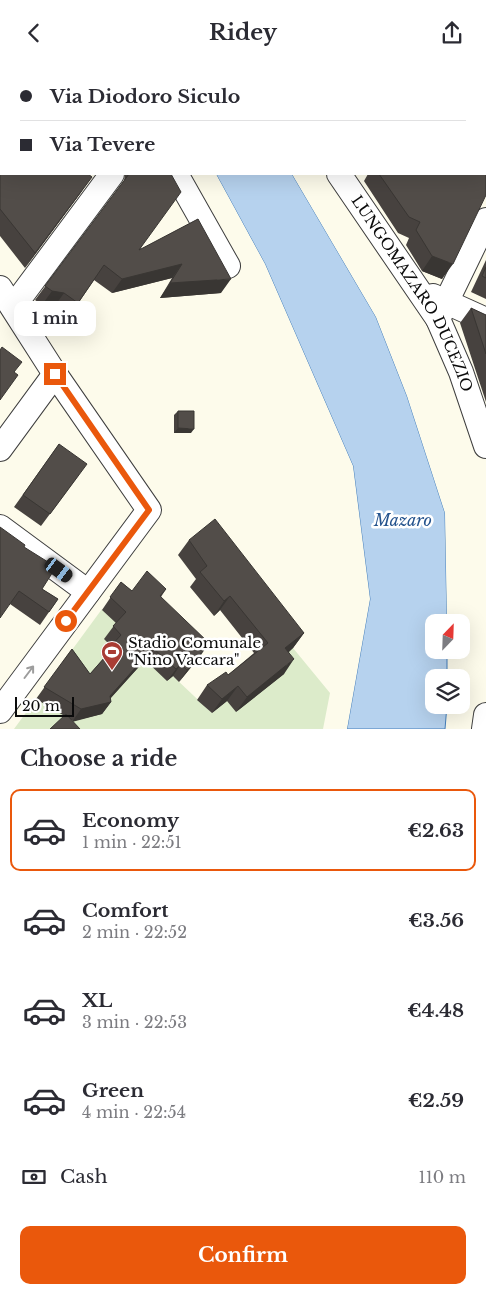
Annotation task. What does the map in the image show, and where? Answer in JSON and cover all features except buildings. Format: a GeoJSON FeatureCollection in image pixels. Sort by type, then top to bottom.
{"type":"FeatureCollection","features":[{"type":"Feature","properties":{"kind":"street"},"geometry":{"type":"LineString","coordinates":[[0,711],[149,510],[55,374],[7,298],[106,181],[85,175]]}},
{"type":"Feature","properties":{"kind":"street"},"geometry":{"type":"LineString","coordinates":[[177,175],[228,266]]}},
{"type":"Feature","properties":{"kind":"street","name":"LUNGOMAZARO DUCEZIO"},"geometry":{"type":"LineString","coordinates":[[350,180],[417,289],[443,311],[486,447]]}},
{"type":"Feature","properties":{"kind":"street"},"geometry":{"type":"LineString","coordinates":[[486,220],[443,311],[486,320]]}},
{"type":"Feature","properties":{"kind":"street"},"geometry":{"type":"LineString","coordinates":[[0,449],[55,374]]}},
{"type":"Feature","properties":{"kind":"street"},"geometry":{"type":"LineString","coordinates":[[0,527],[88,592]]}},
{"type":"Feature","properties":{"kind":"street"},"geometry":{"type":"LineString","coordinates":[[484,729],[486,715]]}},
{"type":"Feature","properties":{"kind":"green space","name":"Stadio Comunale \"Nino Vaccara\""},"geometry":{"type":"Polygon","coordinates":[[[102,609],[212,713],[293,648],[330,693],[323,729],[14,729],[102,609]]]}},
{"type":"Feature","properties":{"kind":"water","name":"Mazaro"},"geometry":{"type":"Polygon","coordinates":[[[217,175],[293,175],[376,317],[407,396],[445,513],[447,614],[425,614],[425,659],[447,659],[447,669],[425,669],[425,714],[446,714],[445,729],[347,729],[370,599],[353,466],[265,264],[217,175]]]}},
{"type":"Feature","properties":{"kind":"pier"},"geometry":{"type":"Polygon","coordinates":[[[215,175],[217,175],[265,264],[353,466],[370,599],[347,729],[344,729],[367,599],[351,467],[263,265],[215,175]]]}},
{"type":"Feature","properties":{"kind":"pier"},"geometry":{"type":"Polygon","coordinates":[[[293,175],[296,175],[378,316],[409,395],[448,512],[450,614],[447,614],[445,513],[407,396],[376,317],[293,175]]]}},
{"type":"Feature","properties":{"kind":"place","name":"Stadio Comunale \"Nino Vaccara\""},"geometry":{"type":"Point","coordinates":[112,671]}},
{"type":"Feature","properties":{"kind":"route"},"geometry":{"type":"LineString","coordinates":[[55,374],[149,510],[66,621]]}}]}
